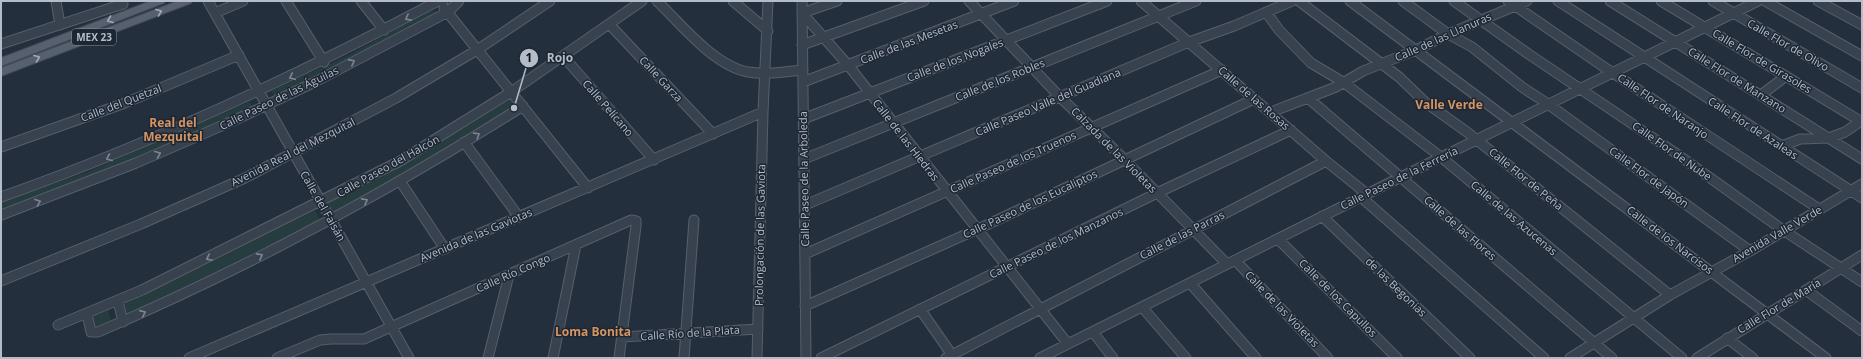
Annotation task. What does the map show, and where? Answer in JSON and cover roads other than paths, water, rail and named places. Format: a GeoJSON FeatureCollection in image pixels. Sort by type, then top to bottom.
{"type":"FeatureCollection","features":[{"type":"Feature","properties":{"kind":"main road","name":"MEX 23"},"geometry":{"type":"LineString","coordinates":[[1,62],[160,1]]}},
{"type":"Feature","properties":{"kind":"main road","name":"MEX 23"},"geometry":{"type":"LineString","coordinates":[[1,72],[187,1]]}},
{"type":"Feature","properties":{"kind":"street"},"geometry":{"type":"LineString","coordinates":[[56,1],[60,25]]}},
{"type":"Feature","properties":{"kind":"street","name":"Calle del Faisán"},"geometry":{"type":"LineString","coordinates":[[208,1],[260,92],[292,153],[409,358]]}},
{"type":"Feature","properties":{"kind":"street"},"geometry":{"type":"LineString","coordinates":[[215,14],[243,1]]}},
{"type":"Feature","properties":{"kind":"street"},"geometry":{"type":"LineString","coordinates":[[286,1],[324,62]]}},
{"type":"Feature","properties":{"kind":"street"},"geometry":{"type":"LineString","coordinates":[[362,1],[384,30]]}},
{"type":"Feature","properties":{"kind":"street"},"geometry":{"type":"LineString","coordinates":[[438,1],[588,188]]}},
{"type":"Feature","properties":{"kind":"street","name":"Calle Paseo de las Águilas"},"geometry":{"type":"LineString","coordinates":[[1,197],[90,166],[260,92],[324,62],[438,1],[443,1]]}},
{"type":"Feature","properties":{"kind":"street","name":"Calle Paseo de las Águilas"},"geometry":{"type":"LineString","coordinates":[[1,215],[65,192],[172,148],[267,105],[448,12],[459,1]]}},
{"type":"Feature","properties":{"kind":"street","name":"Avenida Real del Mezquital"},"geometry":{"type":"LineString","coordinates":[[1,281],[141,224],[245,178],[396,98],[477,50],[550,1]]}},
{"type":"Feature","properties":{"kind":"street","name":"Calle Paseo del Halcón"},"geometry":{"type":"LineString","coordinates":[[58,325],[118,301],[321,202],[400,161],[511,92],[642,1]]}},
{"type":"Feature","properties":{"kind":"street"},"geometry":{"type":"LineString","coordinates":[[657,1],[717,59],[739,70],[765,72],[803,70]]}},
{"type":"Feature","properties":{"kind":"street"},"geometry":{"type":"LineString","coordinates":[[733,1],[768,31]]}},
{"type":"Feature","properties":{"kind":"street","name":"Prolongación de las Gaviota"},"geometry":{"type":"LineString","coordinates":[[757,358],[763,112],[768,31],[768,1]]}},
{"type":"Feature","properties":{"kind":"street","name":"Calle Paseo de la Arboleda"},"geometry":{"type":"LineString","coordinates":[[802,1],[806,358]]}},
{"type":"Feature","properties":{"kind":"street"},"geometry":{"type":"LineString","coordinates":[[802,13],[837,1]]}},
{"type":"Feature","properties":{"kind":"street"},"geometry":{"type":"LineString","coordinates":[[802,45],[825,38],[924,1]]}},
{"type":"Feature","properties":{"kind":"street","name":"Calzada de las Violetas"},"geometry":{"type":"LineString","coordinates":[[969,1],[1060,97],[1125,160],[1192,230],[1231,262]]}},
{"type":"Feature","properties":{"kind":"street","name":"Calle de las Mesetas"},"geometry":{"type":"LineString","coordinates":[[803,82],[1014,1]]}},
{"type":"Feature","properties":{"kind":"street","name":"Calle de los Nogales"},"geometry":{"type":"LineString","coordinates":[[803,119],[1107,1]]}},
{"type":"Feature","properties":{"kind":"street","name":"Calle de las Rosas"},"geometry":{"type":"LineString","coordinates":[[1141,1],[1271,112],[1544,358]]}},
{"type":"Feature","properties":{"kind":"street","name":"Calle de los Robles"},"geometry":{"type":"LineString","coordinates":[[804,159],[1196,1]]}},
{"type":"Feature","properties":{"kind":"street","name":"Calle Paseo Valle del Guadiana"},"geometry":{"type":"LineString","coordinates":[[805,206],[919,156],[1189,42],[1234,26],[1292,1]]}},
{"type":"Feature","properties":{"kind":"street","name":"Calle Flor de Peña"},"geometry":{"type":"LineString","coordinates":[[1299,1],[1406,83],[1425,102],[1477,140],[1670,295]]}},
{"type":"Feature","properties":{"kind":"street","name":"Calle de los Narcisos"},"geometry":{"type":"LineString","coordinates":[[1350,1],[1826,358]]}},
{"type":"Feature","properties":{"kind":"street","name":"Calle Flor de Japón"},"geometry":{"type":"LineString","coordinates":[[1402,1],[1448,34],[1472,47],[1522,87],[1548,104],[1750,251]]}},
{"type":"Feature","properties":{"kind":"street","name":"Calle Flor de Nube"},"geometry":{"type":"LineString","coordinates":[[1454,1],[1674,152],[1784,230],[1862,282]]}},
{"type":"Feature","properties":{"kind":"street","name":"Calle de las Llanuras"},"geometry":{"type":"LineString","coordinates":[[1271,112],[1308,98],[1363,71],[1416,50],[1448,34],[1482,20],[1511,3],[1527,1]]}},
{"type":"Feature","properties":{"kind":"street","name":"Calle Flor de Azaleas"},"geometry":{"type":"LineString","coordinates":[[1558,1],[1862,198]]}},
{"type":"Feature","properties":{"kind":"street","name":"Calle Flor de Manzano"},"geometry":{"type":"LineString","coordinates":[[1610,1],[1676,41],[1862,160]]}},
{"type":"Feature","properties":{"kind":"street","name":"Calle Flor de Girasoles"},"geometry":{"type":"LineString","coordinates":[[1661,1],[1861,121]]}},
{"type":"Feature","properties":{"kind":"street","name":"Calle Flor de Olivo"},"geometry":{"type":"LineString","coordinates":[[1713,1],[1862,88]]}},
{"type":"Feature","properties":{"kind":"street","name":"Calle Paseo de la Ferrería"},"geometry":{"type":"LineString","coordinates":[[1042,358],[1364,195],[1758,1]]}},
{"type":"Feature","properties":{"kind":"street"},"geometry":{"type":"LineString","coordinates":[[1765,1],[1862,56]]}},
{"type":"Feature","properties":{"kind":"street"},"geometry":{"type":"LineString","coordinates":[[1818,1],[1862,25]]}},
{"type":"Feature","properties":{"kind":"street","name":"Calle Flor de Naranjo"},"geometry":{"type":"LineString","coordinates":[[1511,3],[1819,209]]}},
{"type":"Feature","properties":{"kind":"street"},"geometry":{"type":"LineString","coordinates":[[1,44],[123,4]]}},
{"type":"Feature","properties":{"kind":"street","name":"Calle de las Azucenas"},"geometry":{"type":"LineString","coordinates":[[1266,12],[1279,30],[1311,63],[1343,82],[1441,158],[1682,358]]}},
{"type":"Feature","properties":{"kind":"street","name":"Calle de las Hiedras"},"geometry":{"type":"LineString","coordinates":[[802,13],[848,65],[946,192],[978,229],[1068,344]]}},
{"type":"Feature","properties":{"kind":"street","name":"Calle Garza"},"geometry":{"type":"LineString","coordinates":[[609,24],[713,134]]}},
{"type":"Feature","properties":{"kind":"street","name":"Calle del Quetzal"},"geometry":{"type":"LineString","coordinates":[[1,147],[125,102],[239,55]]}},
{"type":"Feature","properties":{"kind":"street","name":"Calle Pelícano"},"geometry":{"type":"LineString","coordinates":[[563,56],[654,160]]}},
{"type":"Feature","properties":{"kind":"street","name":"Calle Paseo de los Truenos"},"geometry":{"type":"LineString","coordinates":[[805,254],[1222,70]]}},
{"type":"Feature","properties":{"kind":"street"},"geometry":{"type":"LineString","coordinates":[[1761,95],[1786,76]]}},
{"type":"Feature","properties":{"kind":"street","name":"Calle de las Flores"},"geometry":{"type":"LineString","coordinates":[[1308,98],[1612,358]]}},
{"type":"Feature","properties":{"kind":"street","name":"Calle Paseo de los Eucaliptos"},"geometry":{"type":"LineString","coordinates":[[805,306],[978,229],[1254,99]]}},
{"type":"Feature","properties":{"kind":"street","name":"Calle Paseo del Halcón"},"geometry":{"type":"LineString","coordinates":[[87,314],[91,332],[94,333],[123,322],[224,275],[331,220],[400,181],[522,106]]}},
{"type":"Feature","properties":{"kind":"street","name":"Avenida de las Gaviotas"},"geometry":{"type":"LineString","coordinates":[[189,358],[763,112]]}},
{"type":"Feature","properties":{"kind":"street"},"geometry":{"type":"LineString","coordinates":[[1782,146],[1800,139],[1829,138],[1845,132],[1861,121]]}},
{"type":"Feature","properties":{"kind":"street","name":"Calle Paseo de los Manzanos"},"geometry":{"type":"LineString","coordinates":[[821,358],[1157,193],[1291,130]]}},
{"type":"Feature","properties":{"kind":"street"},"geometry":{"type":"LineString","coordinates":[[464,142],[519,217]]}},
{"type":"Feature","properties":{"kind":"street","name":"Calle de las Parras"},"geometry":{"type":"LineString","coordinates":[[949,356],[1326,161]]}},
{"type":"Feature","properties":{"kind":"street"},"geometry":{"type":"LineString","coordinates":[[400,181],[445,249]]}},
{"type":"Feature","properties":{"kind":"street","name":"Avenida Valle Verde"},"geometry":{"type":"LineString","coordinates":[[1570,358],[1670,295],[1711,271],[1750,251],[1862,184]]}},
{"type":"Feature","properties":{"kind":"street","name":"de las Begonias"},"geometry":{"type":"LineString","coordinates":[[1322,216],[1470,358]]}},
{"type":"Feature","properties":{"kind":"street","name":"Calle Río Congo"},"geometry":{"type":"LineString","coordinates":[[277,358],[321,340],[335,338],[357,340],[391,327],[631,220],[636,221],[622,338]]}},
{"type":"Feature","properties":{"kind":"street"},"geometry":{"type":"LineString","coordinates":[[684,358],[694,220]]}},
{"type":"Feature","properties":{"kind":"street","name":"Calle de los Capullos"},"geometry":{"type":"LineString","coordinates":[[1278,239],[1397,358]]}},
{"type":"Feature","properties":{"kind":"street"},"geometry":{"type":"LineString","coordinates":[[554,358],[576,245]]}},
{"type":"Feature","properties":{"kind":"street","name":"Calle Flor de María"},"geometry":{"type":"LineString","coordinates":[[1697,358],[1862,255]]}},
{"type":"Feature","properties":{"kind":"street","name":"Calle de las Violetas"},"geometry":{"type":"LineString","coordinates":[[1231,262],[1328,358]]}},
{"type":"Feature","properties":{"kind":"street","name":"Avenida Real del Mezquital"},"geometry":{"type":"LineString","coordinates":[[1,276],[20,272]]}},
{"type":"Feature","properties":{"kind":"street"},"geometry":{"type":"LineString","coordinates":[[488,358],[509,275]]}},
{"type":"Feature","properties":{"kind":"street"},"geometry":{"type":"LineString","coordinates":[[1190,283],[1256,358]]}},
{"type":"Feature","properties":{"kind":"street"},"geometry":{"type":"LineString","coordinates":[[1806,290],[1862,331]]}},
{"type":"Feature","properties":{"kind":"street"},"geometry":{"type":"LineString","coordinates":[[118,301],[123,322]]}},
{"type":"Feature","properties":{"kind":"street"},"geometry":{"type":"LineString","coordinates":[[1142,307],[1186,358]]}},
{"type":"Feature","properties":{"kind":"street"},"geometry":{"type":"LineString","coordinates":[[920,309],[949,356]]}},
{"type":"Feature","properties":{"kind":"street","name":"Calle Río de la Plata"},"geometry":{"type":"LineString","coordinates":[[622,338],[758,329]]}},
{"type":"Feature","properties":{"kind":"street"},"geometry":{"type":"LineString","coordinates":[[1093,332],[1113,358]]}},
{"type":"Feature","properties":{"kind":"street"},"geometry":{"type":"LineString","coordinates":[[619,358],[622,338]]}},
{"type":"Feature","properties":{"kind":"street"},"geometry":{"type":"LineString","coordinates":[[1727,338],[1753,358]]}},
{"type":"Feature","properties":{"kind":"place","name":"Rojo"},"geometry":{"type":"Point","coordinates":[514,108]}},
{"type":"Feature","properties":{"kind":"district","name":"Valle Verde"},"geometry":{"type":"Point","coordinates":[1449,105]}},
{"type":"Feature","properties":{"kind":"district","name":"Real del Mezquital"},"geometry":{"type":"Point","coordinates":[173,130]}},
{"type":"Feature","properties":{"kind":"district","name":"Loma Bonita"},"geometry":{"type":"Point","coordinates":[593,332]}}]}
